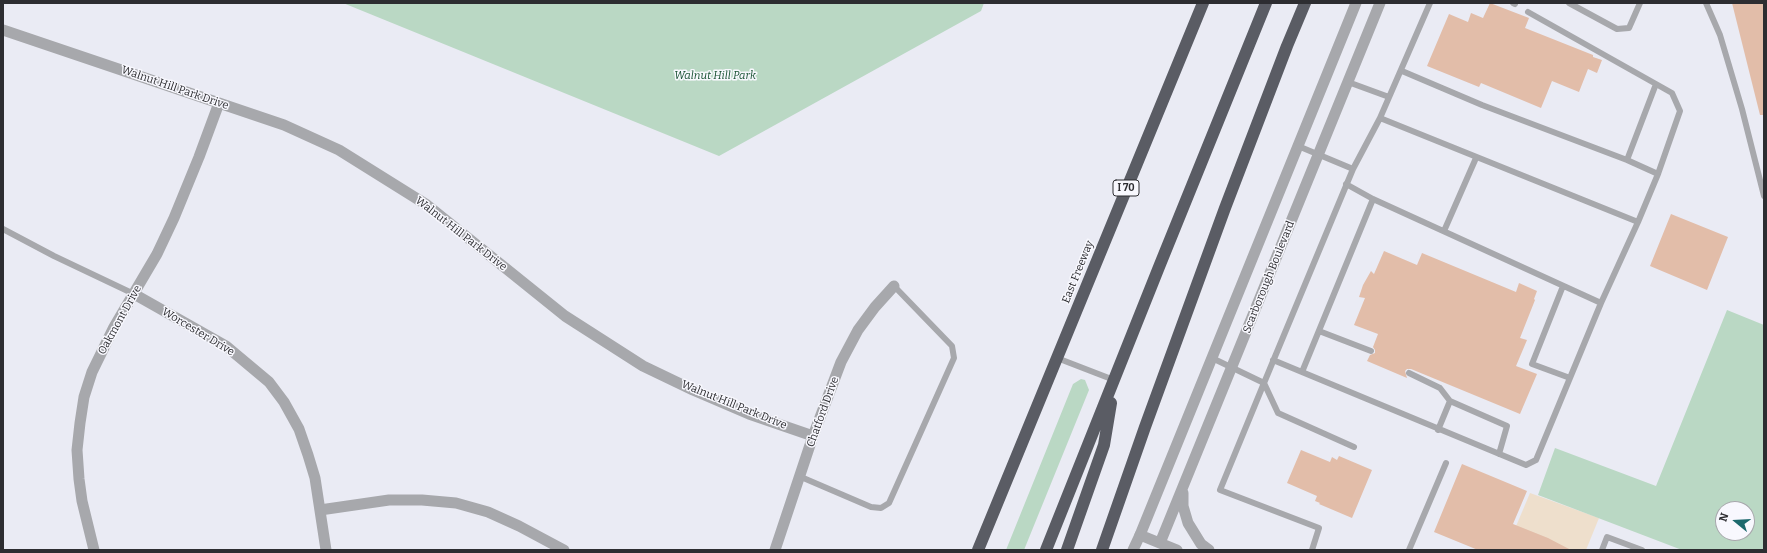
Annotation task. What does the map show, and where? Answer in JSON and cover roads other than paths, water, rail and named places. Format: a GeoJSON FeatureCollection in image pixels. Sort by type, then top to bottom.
{"type":"FeatureCollection","features":[{"type":"Feature","properties":{"kind":"highway","name":"East Freeway"},"geometry":{"type":"LineString","coordinates":[[977,550],[1203,3]]}},
{"type":"Feature","properties":{"kind":"highway"},"geometry":{"type":"LineString","coordinates":[[1046,550],[1266,3]]}},
{"type":"Feature","properties":{"kind":"highway"},"geometry":{"type":"LineString","coordinates":[[1102,550],[1225,208],[1305,3]]}},
{"type":"Feature","properties":{"kind":"highway"},"geometry":{"type":"LineString","coordinates":[[1067,550],[1104,445],[1114,380]]}},
{"type":"Feature","properties":{"kind":"highway"},"geometry":{"type":"LineString","coordinates":[[1097,550],[1127,479]]}},
{"type":"Feature","properties":{"kind":"street","name":"Scarborough Boulevard"},"geometry":{"type":"LineString","coordinates":[[1133,550],[1356,3]]}},
{"type":"Feature","properties":{"kind":"street","name":"Scarborough Boulevard"},"geometry":{"type":"LineString","coordinates":[[1159,547],[1380,3]]}},
{"type":"Feature","properties":{"kind":"street","name":"Walnut Hill Park Drive"},"geometry":{"type":"LineString","coordinates":[[3,30],[284,125],[339,150],[427,205],[565,316],[644,366],[693,390],[750,414],[813,436]]}},
{"type":"Feature","properties":{"kind":"street","name":"Oakmont Drive"},"geometry":{"type":"LineString","coordinates":[[94,550],[82,501],[77,450],[84,397],[92,372],[114,327],[157,254],[174,218],[219,103]]}},
{"type":"Feature","properties":{"kind":"street","name":"Chatford Drive"},"geometry":{"type":"LineString","coordinates":[[775,550],[801,477],[813,436],[841,362],[858,330],[875,307],[894,286]]}},
{"type":"Feature","properties":{"kind":"street","name":"Worcester Drive"},"geometry":{"type":"LineString","coordinates":[[134,294],[226,346],[270,382],[284,402],[299,429],[315,478],[326,550]]}},
{"type":"Feature","properties":{"kind":"street"},"geometry":{"type":"LineString","coordinates":[[1184,486],[1183,506],[1188,523],[1201,544],[1209,550]]}},
{"type":"Feature","properties":{"kind":"street"},"geometry":{"type":"LineString","coordinates":[[320,510],[358,503],[389,500],[422,500],[456,503],[488,512],[519,526],[564,550]]}},
{"type":"Feature","properties":{"kind":"street"},"geometry":{"type":"LineString","coordinates":[[1140,535],[1159,547],[1175,550]]}},
{"type":"Feature","properties":{"kind":"lane"},"geometry":{"type":"LineString","coordinates":[[1312,550],[1319,528],[1220,490],[1346,184],[1402,71],[1430,3]]}},
{"type":"Feature","properties":{"kind":"lane"},"geometry":{"type":"LineString","coordinates":[[1569,3],[1617,29],[1629,28],[1640,3]]}},
{"type":"Feature","properties":{"kind":"lane"},"geometry":{"type":"LineString","coordinates":[[1706,3],[1720,35],[1742,110],[1764,196]]}},
{"type":"Feature","properties":{"kind":"lane"},"geometry":{"type":"LineString","coordinates":[[1273,360],[1438,430],[1526,465],[1536,460],[1601,304],[1658,174],[1680,111],[1672,93],[1528,12]]}},
{"type":"Feature","properties":{"kind":"lane"},"geometry":{"type":"LineString","coordinates":[[1402,71],[1482,105],[1627,160],[1658,174]]}},
{"type":"Feature","properties":{"kind":"lane"},"geometry":{"type":"LineString","coordinates":[[1348,82],[1389,97]]}},
{"type":"Feature","properties":{"kind":"lane"},"geometry":{"type":"LineString","coordinates":[[1627,160],[1656,84]]}},
{"type":"Feature","properties":{"kind":"lane"},"geometry":{"type":"LineString","coordinates":[[1380,118],[1476,158],[1638,222]]}},
{"type":"Feature","properties":{"kind":"lane"},"geometry":{"type":"LineString","coordinates":[[1298,146],[1353,169]]}},
{"type":"Feature","properties":{"kind":"lane"},"geometry":{"type":"LineString","coordinates":[[1444,232],[1476,158]]}},
{"type":"Feature","properties":{"kind":"lane"},"geometry":{"type":"LineString","coordinates":[[1346,184],[1373,199],[1601,304]]}},
{"type":"Feature","properties":{"kind":"lane"},"geometry":{"type":"LineString","coordinates":[[1302,372],[1373,199]]}},
{"type":"Feature","properties":{"kind":"lane"},"geometry":{"type":"LineString","coordinates":[[3,229],[54,256],[134,294]]}},
{"type":"Feature","properties":{"kind":"lane"},"geometry":{"type":"LineString","coordinates":[[801,477],[871,507],[881,508],[889,503],[954,358],[952,346],[894,286]]}},
{"type":"Feature","properties":{"kind":"lane"},"geometry":{"type":"LineString","coordinates":[[1563,286],[1532,364],[1570,378]]}},
{"type":"Feature","properties":{"kind":"lane"},"geometry":{"type":"LineString","coordinates":[[1319,331],[1371,351]]}},
{"type":"Feature","properties":{"kind":"lane"},"geometry":{"type":"LineString","coordinates":[[1057,358],[1114,380]]}},
{"type":"Feature","properties":{"kind":"lane"},"geometry":{"type":"LineString","coordinates":[[1212,358],[1264,383],[1278,413],[1354,447]]}},
{"type":"Feature","properties":{"kind":"lane"},"geometry":{"type":"LineString","coordinates":[[1409,373],[1440,388],[1450,401],[1507,426],[1499,454]]}},
{"type":"Feature","properties":{"kind":"lane"},"geometry":{"type":"LineString","coordinates":[[1438,430],[1450,401]]}},
{"type":"Feature","properties":{"kind":"lane"},"geometry":{"type":"LineString","coordinates":[[1409,550],[1446,463]]}},
{"type":"Feature","properties":{"kind":"lane"},"geometry":{"type":"LineString","coordinates":[[1602,550],[1607,537],[1642,550]]}},
{"type":"Feature","properties":{"kind":"park label","name":"Walnut Hill Park"},"geometry":{"type":"Point","coordinates":[715,76]}}]}
